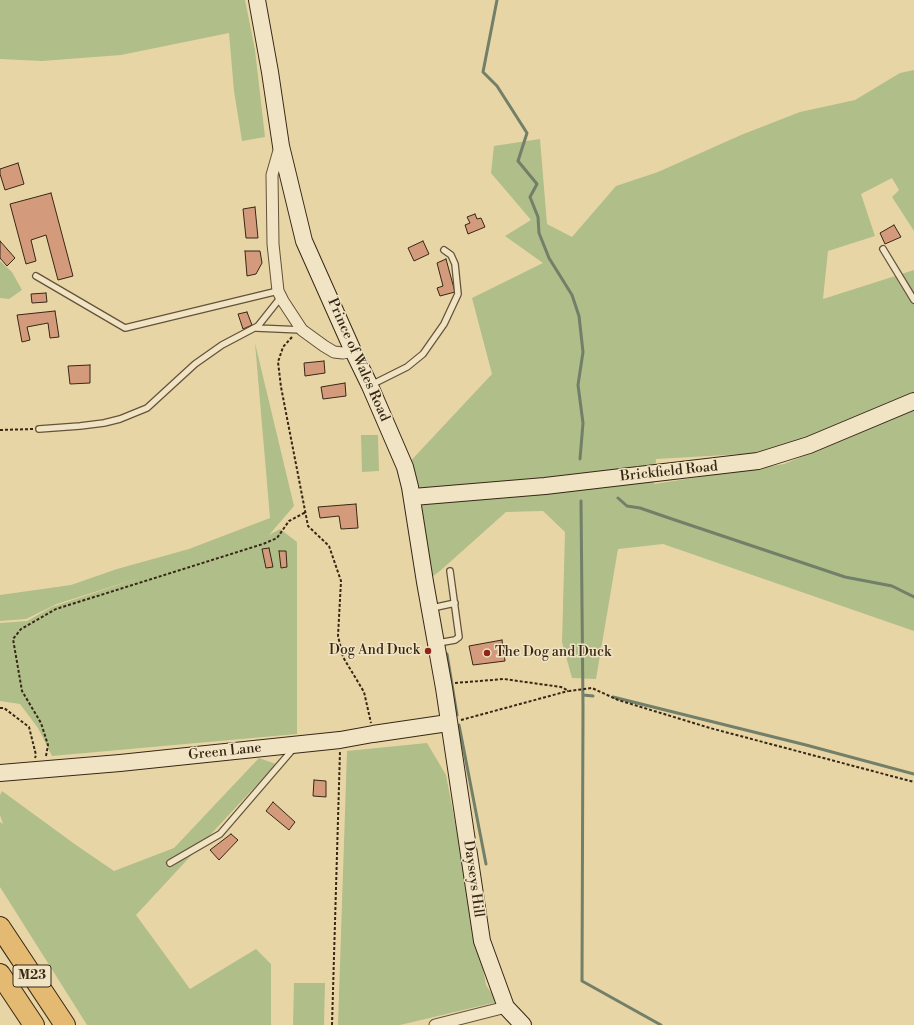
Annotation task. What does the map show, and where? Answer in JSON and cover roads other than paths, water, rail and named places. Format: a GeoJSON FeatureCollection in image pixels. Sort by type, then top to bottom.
{"type":"FeatureCollection","features":[{"type":"Feature","properties":{"kind":"highway","name":"M23"},"geometry":{"type":"LineString","coordinates":[[0,927],[65,1025]]}},
{"type":"Feature","properties":{"kind":"highway","name":"M23"},"geometry":{"type":"LineString","coordinates":[[0,974],[34,1025]]}},
{"type":"Feature","properties":{"kind":"street","name":"Prince of Wales Road"},"geometry":{"type":"LineString","coordinates":[[258,0],[281,146],[304,241],[405,466],[413,497],[419,546],[444,688],[448,723]]}},
{"type":"Feature","properties":{"kind":"street"},"geometry":{"type":"LineString","coordinates":[[281,146],[272,175],[273,244],[280,294],[302,330],[334,352],[343,353],[353,351]]}},
{"type":"Feature","properties":{"kind":"street","name":"Brickfield Road"},"geometry":{"type":"LineString","coordinates":[[413,497],[546,486],[758,461],[809,445],[914,401]]}},
{"type":"Feature","properties":{"kind":"street","name":"Green Lane"},"geometry":{"type":"LineString","coordinates":[[0,773],[120,763],[297,745],[340,740],[448,723]]}},
{"type":"Feature","properties":{"kind":"street","name":"Dayseys Hill"},"geometry":{"type":"LineString","coordinates":[[448,723],[470,853],[482,941],[506,1007],[523,1025]]}},
{"type":"Feature","properties":{"kind":"street"},"geometry":{"type":"LineString","coordinates":[[436,1025],[506,1007]]}},
{"type":"Feature","properties":{"kind":"lane"},"geometry":{"type":"LineString","coordinates":[[883,249],[914,300]]}},
{"type":"Feature","properties":{"kind":"lane"},"geometry":{"type":"LineString","coordinates":[[370,386],[407,367],[423,354],[444,324],[458,294],[456,264],[451,256],[444,250]]}},
{"type":"Feature","properties":{"kind":"lane"},"geometry":{"type":"LineString","coordinates":[[36,276],[125,328],[280,294]]}},
{"type":"Feature","properties":{"kind":"lane"},"geometry":{"type":"LineString","coordinates":[[39,428],[85,426],[104,423],[120,419],[147,408],[195,364],[222,345],[256,328],[263,322],[280,294]]}},
{"type":"Feature","properties":{"kind":"lane"},"geometry":{"type":"LineString","coordinates":[[256,328],[302,330]]}},
{"type":"Feature","properties":{"kind":"lane"},"geometry":{"type":"LineString","coordinates":[[436,643],[455,640],[459,637],[450,571]]}},
{"type":"Feature","properties":{"kind":"lane"},"geometry":{"type":"LineString","coordinates":[[429,608],[455,603]]}},
{"type":"Feature","properties":{"kind":"lane"},"geometry":{"type":"LineString","coordinates":[[170,863],[220,834],[297,745]]}},
{"type":"Feature","properties":{"kind":"waterway"},"geometry":{"type":"LineString","coordinates":[[497,0],[483,72],[497,86],[527,133],[518,161],[537,184],[530,197],[538,217],[539,233],[549,258],[572,295],[579,316],[583,352],[578,385],[583,423],[580,459]]}},
{"type":"Feature","properties":{"kind":"waterway"},"geometry":{"type":"LineString","coordinates":[[618,498],[627,506],[640,508],[845,577],[892,586],[914,597]]}},
{"type":"Feature","properties":{"kind":"waterway"},"geometry":{"type":"LineString","coordinates":[[581,501],[583,708],[582,981],[661,1025]]}},
{"type":"Feature","properties":{"kind":"waterway"},"geometry":{"type":"LineString","coordinates":[[447,654],[457,715]]}},
{"type":"Feature","properties":{"kind":"waterway"},"geometry":{"type":"LineString","coordinates":[[583,695],[593,696]]}},
{"type":"Feature","properties":{"kind":"waterway"},"geometry":{"type":"LineString","coordinates":[[613,697],[806,745],[914,774]]}},
{"type":"Feature","properties":{"kind":"waterway"},"geometry":{"type":"LineString","coordinates":[[459,725],[486,864]]}},
{"type":"Feature","properties":{"kind":"place","name":"Dog And Duck"},"geometry":{"type":"Point","coordinates":[428,651]}},
{"type":"Feature","properties":{"kind":"place","name":"The Dog and Duck"},"geometry":{"type":"Point","coordinates":[487,653]}}]}
